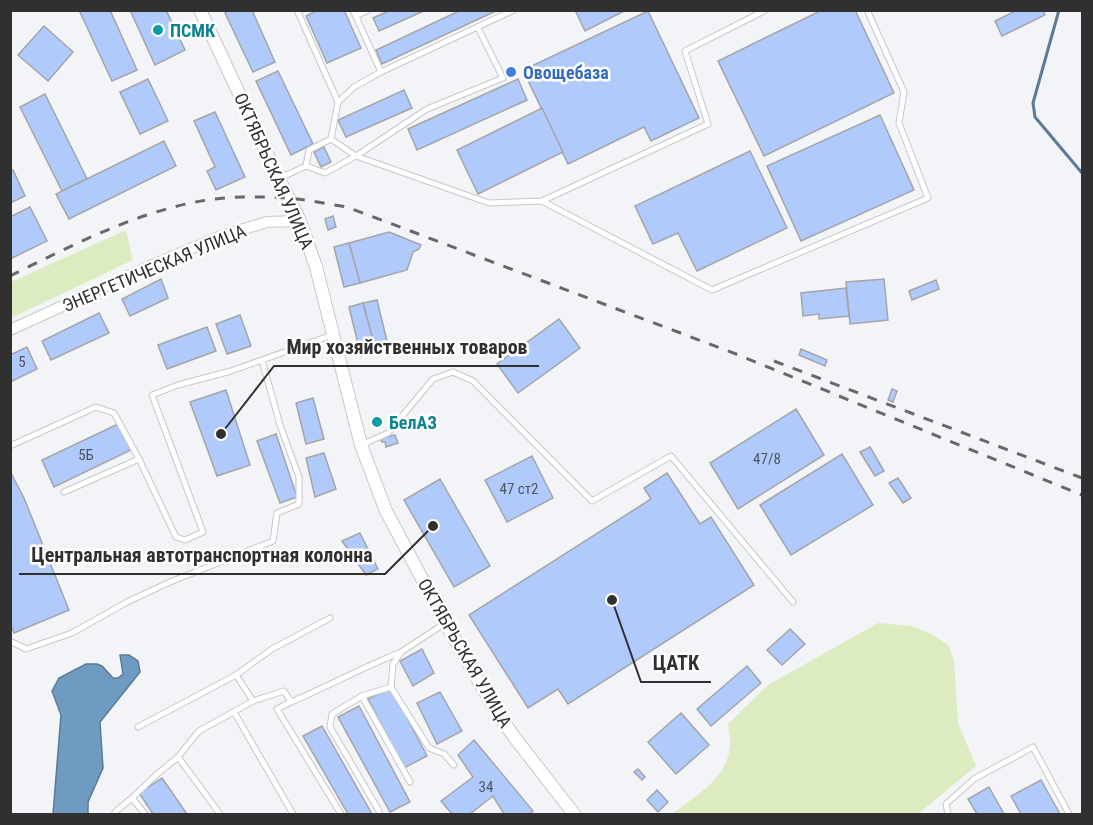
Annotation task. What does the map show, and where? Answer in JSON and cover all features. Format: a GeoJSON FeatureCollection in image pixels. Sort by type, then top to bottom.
{"type":"FeatureCollection","features":[{"type":"Feature","properties":{"kind":"street","name":"ОКТЯБРЬСКАЯ УЛИЦА"},"geometry":{"type":"LineString","coordinates":[[200,10],[300,221],[316,267],[362,445],[386,511],[446,624],[496,711],[574,814]]}},
{"type":"Feature","properties":{"kind":"street","name":"ЭНЕРГЕТИЧЕСКАЯ УЛИЦА"},"geometry":{"type":"LineString","coordinates":[[10,330],[221,236],[267,222],[300,221]]}},
{"type":"Feature","properties":{"kind":"lane"},"geometry":{"type":"LineString","coordinates":[[297,10],[338,102],[331,140]]}},
{"type":"Feature","properties":{"kind":"lane"},"geometry":{"type":"LineString","coordinates":[[368,10],[354,13],[381,72]]}},
{"type":"Feature","properties":{"kind":"lane"},"geometry":{"type":"LineString","coordinates":[[338,102],[354,87],[381,72],[514,10]]}},
{"type":"Feature","properties":{"kind":"lane"},"geometry":{"type":"LineString","coordinates":[[331,140],[356,156],[489,203],[542,201],[708,124],[685,51],[766,10]]}},
{"type":"Feature","properties":{"kind":"lane"},"geometry":{"type":"LineString","coordinates":[[542,201],[712,290],[928,198],[899,123],[904,92],[867,10]]}},
{"type":"Feature","properties":{"kind":"lane"},"geometry":{"type":"LineString","coordinates":[[279,179],[306,166],[325,173],[356,156],[428,109],[503,78],[478,28]]}},
{"type":"Feature","properties":{"kind":"lane"},"geometry":{"type":"LineString","coordinates":[[306,166],[309,150],[331,140]]}},
{"type":"Feature","properties":{"kind":"lane"},"geometry":{"type":"LineString","coordinates":[[10,446],[96,407],[114,413],[176,537],[184,540],[203,532],[152,395],[178,385],[231,371],[333,334]]}},
{"type":"Feature","properties":{"kind":"lane"},"geometry":{"type":"LineString","coordinates":[[10,641],[26,649],[72,633],[127,602],[170,582],[273,541],[277,513],[299,504],[299,477],[280,425],[262,360]]}},
{"type":"Feature","properties":{"kind":"lane"},"geometry":{"type":"LineString","coordinates":[[362,445],[388,433],[433,379],[453,372],[473,381],[592,501],[671,456],[793,602]]}},
{"type":"Feature","properties":{"kind":"lane"},"geometry":{"type":"LineString","coordinates":[[64,492],[139,459]]}},
{"type":"Feature","properties":{"kind":"lane"},"geometry":{"type":"LineString","coordinates":[[138,727],[236,675],[272,649],[330,618]]}},
{"type":"Feature","properties":{"kind":"lane"},"geometry":{"type":"LineString","coordinates":[[341,814],[277,709],[401,652],[446,624]]}},
{"type":"Feature","properties":{"kind":"lane"},"geometry":{"type":"LineString","coordinates":[[401,652],[393,664],[391,687],[429,748],[444,754],[454,765]]}},
{"type":"Feature","properties":{"kind":"lane"},"geometry":{"type":"LineString","coordinates":[[236,675],[253,701]]}},
{"type":"Feature","properties":{"kind":"lane"},"geometry":{"type":"LineString","coordinates":[[379,811],[330,727],[332,714],[362,696],[391,687]]}},
{"type":"Feature","properties":{"kind":"lane"},"geometry":{"type":"LineString","coordinates":[[115,814],[178,757],[200,731],[253,701],[284,691],[291,702]]}},
{"type":"Feature","properties":{"kind":"lane"},"geometry":{"type":"LineString","coordinates":[[362,696],[410,782]]}},
{"type":"Feature","properties":{"kind":"lane"},"geometry":{"type":"LineString","coordinates":[[234,712],[293,814]]}},
{"type":"Feature","properties":{"kind":"lane"},"geometry":{"type":"LineString","coordinates":[[948,814],[946,804],[974,779],[1033,747],[1069,814]]}},
{"type":"Feature","properties":{"kind":"lane"},"geometry":{"type":"LineString","coordinates":[[178,757],[219,814]]}},
{"type":"Feature","properties":{"kind":"lane"},"geometry":{"type":"LineString","coordinates":[[132,798],[145,814]]}},
{"type":"Feature","properties":{"kind":"green space"},"geometry":{"type":"Polygon","coordinates":[[[126,230],[133,260],[11,318],[11,282],[126,230]]]}},
{"type":"Feature","properties":{"kind":"green space"},"geometry":{"type":"Polygon","coordinates":[[[878,623],[912,626],[933,635],[948,645],[954,659],[958,723],[976,766],[918,814],[672,814],[716,778],[727,759],[730,747],[728,724],[768,685],[878,623]]]}},
{"type":"Feature","properties":{"kind":"water"},"geometry":{"type":"Polygon","coordinates":[[[120,655],[129,655],[138,661],[140,672],[100,722],[103,768],[88,802],[88,814],[53,814],[61,715],[52,691],[59,678],[86,664],[102,666],[113,678],[118,678],[123,674],[120,655]]]}},
{"type":"Feature","properties":{"kind":"building"},"geometry":{"type":"Polygon","coordinates":[[[79,10],[110,10],[137,70],[112,81],[79,10]]]}},
{"type":"Feature","properties":{"kind":"building","name":"ПСМК"},"geometry":{"type":"Polygon","coordinates":[[[130,10],[166,10],[185,50],[155,65],[130,10]]]}},
{"type":"Feature","properties":{"kind":"building"},"geometry":{"type":"Polygon","coordinates":[[[229,10],[252,10],[275,62],[253,72],[225,13],[229,10]]]}},
{"type":"Feature","properties":{"kind":"building"},"geometry":{"type":"Polygon","coordinates":[[[318,10],[344,10],[361,48],[327,63],[306,16],[318,10]]]}},
{"type":"Feature","properties":{"kind":"building"},"geometry":{"type":"Polygon","coordinates":[[[391,10],[426,10],[379,31],[373,18],[391,10]]]}},
{"type":"Feature","properties":{"kind":"building"},"geometry":{"type":"Polygon","coordinates":[[[461,10],[498,10],[382,64],[376,50],[461,10]]]}},
{"type":"Feature","properties":{"kind":"building"},"geometry":{"type":"Polygon","coordinates":[[[575,10],[626,10],[585,31],[575,10]]]}},
{"type":"Feature","properties":{"kind":"building"},"geometry":{"type":"Polygon","coordinates":[[[822,10],[855,10],[894,93],[764,156],[718,61],[822,10]]]}},
{"type":"Feature","properties":{"kind":"building"},"geometry":{"type":"Polygon","coordinates":[[[1017,10],[1043,10],[1045,15],[1002,36],[995,21],[1017,10]]]}},
{"type":"Feature","properties":{"kind":"building"},"geometry":{"type":"Polygon","coordinates":[[[648,11],[699,118],[651,141],[644,127],[568,164],[523,70],[648,11]]]}},
{"type":"Feature","properties":{"kind":"building"},"geometry":{"type":"Polygon","coordinates":[[[44,26],[73,52],[48,81],[18,55],[44,26]]]}},
{"type":"Feature","properties":{"kind":"building"},"geometry":{"type":"Polygon","coordinates":[[[278,71],[313,144],[291,155],[256,81],[278,71]]]}},
{"type":"Feature","properties":{"kind":"building"},"geometry":{"type":"Polygon","coordinates":[[[148,79],[168,121],[140,134],[120,92],[148,79]]]}},
{"type":"Feature","properties":{"kind":"building"},"geometry":{"type":"Polygon","coordinates":[[[518,79],[527,100],[417,150],[408,129],[518,79]]]}},
{"type":"Feature","properties":{"kind":"building"},"geometry":{"type":"Polygon","coordinates":[[[404,90],[412,108],[346,137],[338,120],[404,90]]]}},
{"type":"Feature","properties":{"kind":"building"},"geometry":{"type":"Polygon","coordinates":[[[45,94],[87,179],[62,191],[20,107],[45,94]]]}},
{"type":"Feature","properties":{"kind":"building"},"geometry":{"type":"Polygon","coordinates":[[[542,108],[563,152],[478,194],[457,150],[542,108]]]}},
{"type":"Feature","properties":{"kind":"building"},"geometry":{"type":"Polygon","coordinates":[[[215,112],[245,177],[216,190],[207,171],[215,167],[194,121],[215,112]]]}},
{"type":"Feature","properties":{"kind":"building"},"geometry":{"type":"Polygon","coordinates":[[[880,115],[914,190],[801,241],[767,166],[880,115]]]}},
{"type":"Feature","properties":{"kind":"building"},"geometry":{"type":"Polygon","coordinates":[[[164,141],[176,166],[69,219],[56,194],[164,141]]]}},
{"type":"Feature","properties":{"kind":"building"},"geometry":{"type":"Polygon","coordinates":[[[324,147],[331,162],[321,167],[314,152],[324,147]]]}},
{"type":"Feature","properties":{"kind":"building"},"geometry":{"type":"Polygon","coordinates":[[[750,151],[787,228],[697,271],[678,233],[653,244],[635,206],[750,151]]]}},
{"type":"Feature","properties":{"kind":"building"},"geometry":{"type":"Polygon","coordinates":[[[13,170],[25,196],[10,203],[10,171],[13,170]]]}},
{"type":"Feature","properties":{"kind":"building"},"geometry":{"type":"Polygon","coordinates":[[[30,207],[47,241],[10,259],[10,217],[30,207]]]}},
{"type":"Feature","properties":{"kind":"building"},"geometry":{"type":"Polygon","coordinates":[[[333,216],[336,227],[328,230],[325,219],[333,216]]]}},
{"type":"Feature","properties":{"kind":"building"},"geometry":{"type":"Polygon","coordinates":[[[389,232],[421,245],[413,252],[407,270],[360,283],[349,243],[389,232]]]}},
{"type":"Feature","properties":{"kind":"building"},"geometry":{"type":"Polygon","coordinates":[[[349,243],[360,283],[344,287],[334,247],[349,243]]]}},
{"type":"Feature","properties":{"kind":"building"},"geometry":{"type":"Polygon","coordinates":[[[161,279],[168,298],[130,316],[122,299],[161,279]]]}},
{"type":"Feature","properties":{"kind":"building"},"geometry":{"type":"Polygon","coordinates":[[[884,279],[888,320],[850,324],[846,282],[884,279]]]}},
{"type":"Feature","properties":{"kind":"building"},"geometry":{"type":"Polygon","coordinates":[[[936,280],[939,289],[912,300],[909,291],[936,280]]]}},
{"type":"Feature","properties":{"kind":"building"},"geometry":{"type":"Polygon","coordinates":[[[846,288],[849,316],[819,319],[819,314],[803,316],[801,293],[846,288]]]}},
{"type":"Feature","properties":{"kind":"building"},"geometry":{"type":"Polygon","coordinates":[[[377,300],[387,341],[374,344],[363,303],[377,300]]]}},
{"type":"Feature","properties":{"kind":"building"},"geometry":{"type":"Polygon","coordinates":[[[363,303],[374,344],[359,348],[349,307],[363,303]]]}},
{"type":"Feature","properties":{"kind":"building"},"geometry":{"type":"Polygon","coordinates":[[[99,313],[109,333],[51,360],[42,341],[99,313]]]}},
{"type":"Feature","properties":{"kind":"building"},"geometry":{"type":"Polygon","coordinates":[[[240,315],[251,346],[227,354],[216,324],[240,315]]]}},
{"type":"Feature","properties":{"kind":"building"},"geometry":{"type":"Polygon","coordinates":[[[559,319],[580,348],[518,393],[497,364],[559,319]]]}},
{"type":"Feature","properties":{"kind":"building"},"geometry":{"type":"Polygon","coordinates":[[[207,327],[216,351],[167,369],[158,345],[207,327]]]}},
{"type":"Feature","properties":{"kind":"building"},"geometry":{"type":"Polygon","coordinates":[[[374,344],[376,352],[361,356],[359,348],[374,344]]]}},
{"type":"Feature","properties":{"kind":"building"},"geometry":{"type":"Polygon","coordinates":[[[27,347],[37,369],[10,382],[10,355],[27,347]]]}},
{"type":"Feature","properties":{"kind":"building"},"geometry":{"type":"Polygon","coordinates":[[[801,349],[827,360],[825,366],[799,355],[801,349]]]}},
{"type":"Feature","properties":{"kind":"building"},"geometry":{"type":"Polygon","coordinates":[[[892,389],[897,391],[893,402],[888,400],[892,389]]]}},
{"type":"Feature","properties":{"kind":"building"},"geometry":{"type":"Polygon","coordinates":[[[226,390],[250,465],[217,476],[190,402],[226,390]]]}},
{"type":"Feature","properties":{"kind":"building"},"geometry":{"type":"Polygon","coordinates":[[[313,398],[324,439],[306,444],[296,403],[313,398]]]}},
{"type":"Feature","properties":{"kind":"building"},"geometry":{"type":"Polygon","coordinates":[[[796,409],[824,455],[738,509],[710,463],[796,409]]]}},
{"type":"Feature","properties":{"kind":"building"},"geometry":{"type":"Polygon","coordinates":[[[118,424],[131,450],[54,487],[42,460],[118,424]]]}},
{"type":"Feature","properties":{"kind":"building"},"geometry":{"type":"Polygon","coordinates":[[[276,434],[297,497],[280,503],[257,441],[276,434]]]}},
{"type":"Feature","properties":{"kind":"building"},"geometry":{"type":"Polygon","coordinates":[[[395,435],[398,443],[386,447],[385,442],[380,439],[385,436],[395,435]]]}},
{"type":"Feature","properties":{"kind":"building"},"geometry":{"type":"Polygon","coordinates":[[[870,447],[884,471],[875,476],[860,452],[870,447]]]}},
{"type":"Feature","properties":{"kind":"building"},"geometry":{"type":"Polygon","coordinates":[[[324,453],[336,489],[315,497],[306,458],[324,453]]]}},
{"type":"Feature","properties":{"kind":"building"},"geometry":{"type":"Polygon","coordinates":[[[842,454],[873,505],[791,555],[760,505],[842,454]]]}},
{"type":"Feature","properties":{"kind":"building"},"geometry":{"type":"Polygon","coordinates":[[[532,456],[553,498],[507,522],[485,480],[532,456]]]}},
{"type":"Feature","properties":{"kind":"building"},"geometry":{"type":"Polygon","coordinates":[[[667,473],[700,524],[711,517],[754,585],[568,704],[558,689],[528,708],[469,615],[651,499],[644,488],[667,473]]]}},
{"type":"Feature","properties":{"kind":"building"},"geometry":{"type":"Polygon","coordinates":[[[12,475],[24,498],[69,610],[14,633],[10,622],[10,476],[12,475]]]}},
{"type":"Feature","properties":{"kind":"building"},"geometry":{"type":"Polygon","coordinates":[[[898,478],[911,498],[903,503],[889,483],[898,478]]]}},
{"type":"Feature","properties":{"kind":"building"},"geometry":{"type":"Polygon","coordinates":[[[440,479],[490,566],[454,587],[404,500],[440,479]]]}},
{"type":"Feature","properties":{"kind":"building"},"geometry":{"type":"Polygon","coordinates":[[[360,533],[378,569],[366,575],[342,541],[360,533]]]}},
{"type":"Feature","properties":{"kind":"building"},"geometry":{"type":"Polygon","coordinates":[[[790,629],[805,644],[782,665],[767,650],[790,629]]]}},
{"type":"Feature","properties":{"kind":"building"},"geometry":{"type":"Polygon","coordinates":[[[422,649],[434,673],[413,686],[400,661],[422,649]]]}},
{"type":"Feature","properties":{"kind":"building"},"geometry":{"type":"Polygon","coordinates":[[[747,666],[761,683],[711,726],[697,709],[747,666]]]}},
{"type":"Feature","properties":{"kind":"building"},"geometry":{"type":"Polygon","coordinates":[[[391,687],[427,756],[404,768],[368,699],[391,687]]]}},
{"type":"Feature","properties":{"kind":"building"},"geometry":{"type":"Polygon","coordinates":[[[440,692],[462,731],[437,744],[417,703],[440,692]]]}},
{"type":"Feature","properties":{"kind":"building"},"geometry":{"type":"Polygon","coordinates":[[[359,706],[410,802],[390,812],[338,717],[359,706]]]}},
{"type":"Feature","properties":{"kind":"building"},"geometry":{"type":"Polygon","coordinates":[[[681,713],[709,745],[676,774],[648,742],[681,713]]]}},
{"type":"Feature","properties":{"kind":"building"},"geometry":{"type":"Polygon","coordinates":[[[322,726],[372,814],[348,814],[303,736],[322,726]]]}},
{"type":"Feature","properties":{"kind":"building"},"geometry":{"type":"Polygon","coordinates":[[[474,740],[533,811],[529,814],[504,814],[493,796],[470,814],[452,814],[441,801],[473,777],[458,755],[474,740]]]}},
{"type":"Feature","properties":{"kind":"building"},"geometry":{"type":"Polygon","coordinates":[[[638,769],[645,777],[642,780],[634,772],[638,769]]]}},
{"type":"Feature","properties":{"kind":"building"},"geometry":{"type":"Polygon","coordinates":[[[162,778],[187,814],[153,814],[139,793],[162,778]]]}},
{"type":"Feature","properties":{"kind":"building"},"geometry":{"type":"Polygon","coordinates":[[[1041,780],[1060,814],[1021,814],[1011,796],[1041,780]]]}},
{"type":"Feature","properties":{"kind":"building"},"geometry":{"type":"Polygon","coordinates":[[[989,787],[1004,814],[977,814],[968,799],[989,787]]]}},
{"type":"Feature","properties":{"kind":"building"},"geometry":{"type":"Polygon","coordinates":[[[657,790],[668,802],[658,812],[647,800],[657,790]]]}},
{"type":"Feature","properties":{"kind":"waterway"},"geometry":{"type":"LineString","coordinates":[[1059,10],[1033,103],[1035,117],[1082,173]]}},
{"type":"Feature","properties":{"kind":"railway"},"geometry":{"type":"LineString","coordinates":[[10,276],[123,224],[182,205],[213,199],[266,197],[347,207],[736,354],[1082,495]]}},
{"type":"Feature","properties":{"kind":"railway"},"geometry":{"type":"LineString","coordinates":[[774,361],[1082,478]]}},
{"type":"Feature","properties":{"kind":"place","name":"ПСМК"},"geometry":{"type":"Point","coordinates":[158,30]}},
{"type":"Feature","properties":{"kind":"place","name":"Овощебаза"},"geometry":{"type":"Point","coordinates":[511,72]}},
{"type":"Feature","properties":{"kind":"place","name":"БелАЗ"},"geometry":{"type":"Point","coordinates":[377,422]}},
{"type":"Feature","properties":{"kind":"place","name":"Мир хозяйственных товаров"},"geometry":{"type":"Point","coordinates":[221,434]}},
{"type":"Feature","properties":{"kind":"place","name":"Центральная автотранспортная колонна"},"geometry":{"type":"Point","coordinates":[433,526]}},
{"type":"Feature","properties":{"kind":"place","name":"ЦАТК"},"geometry":{"type":"Point","coordinates":[612,600]}}]}
